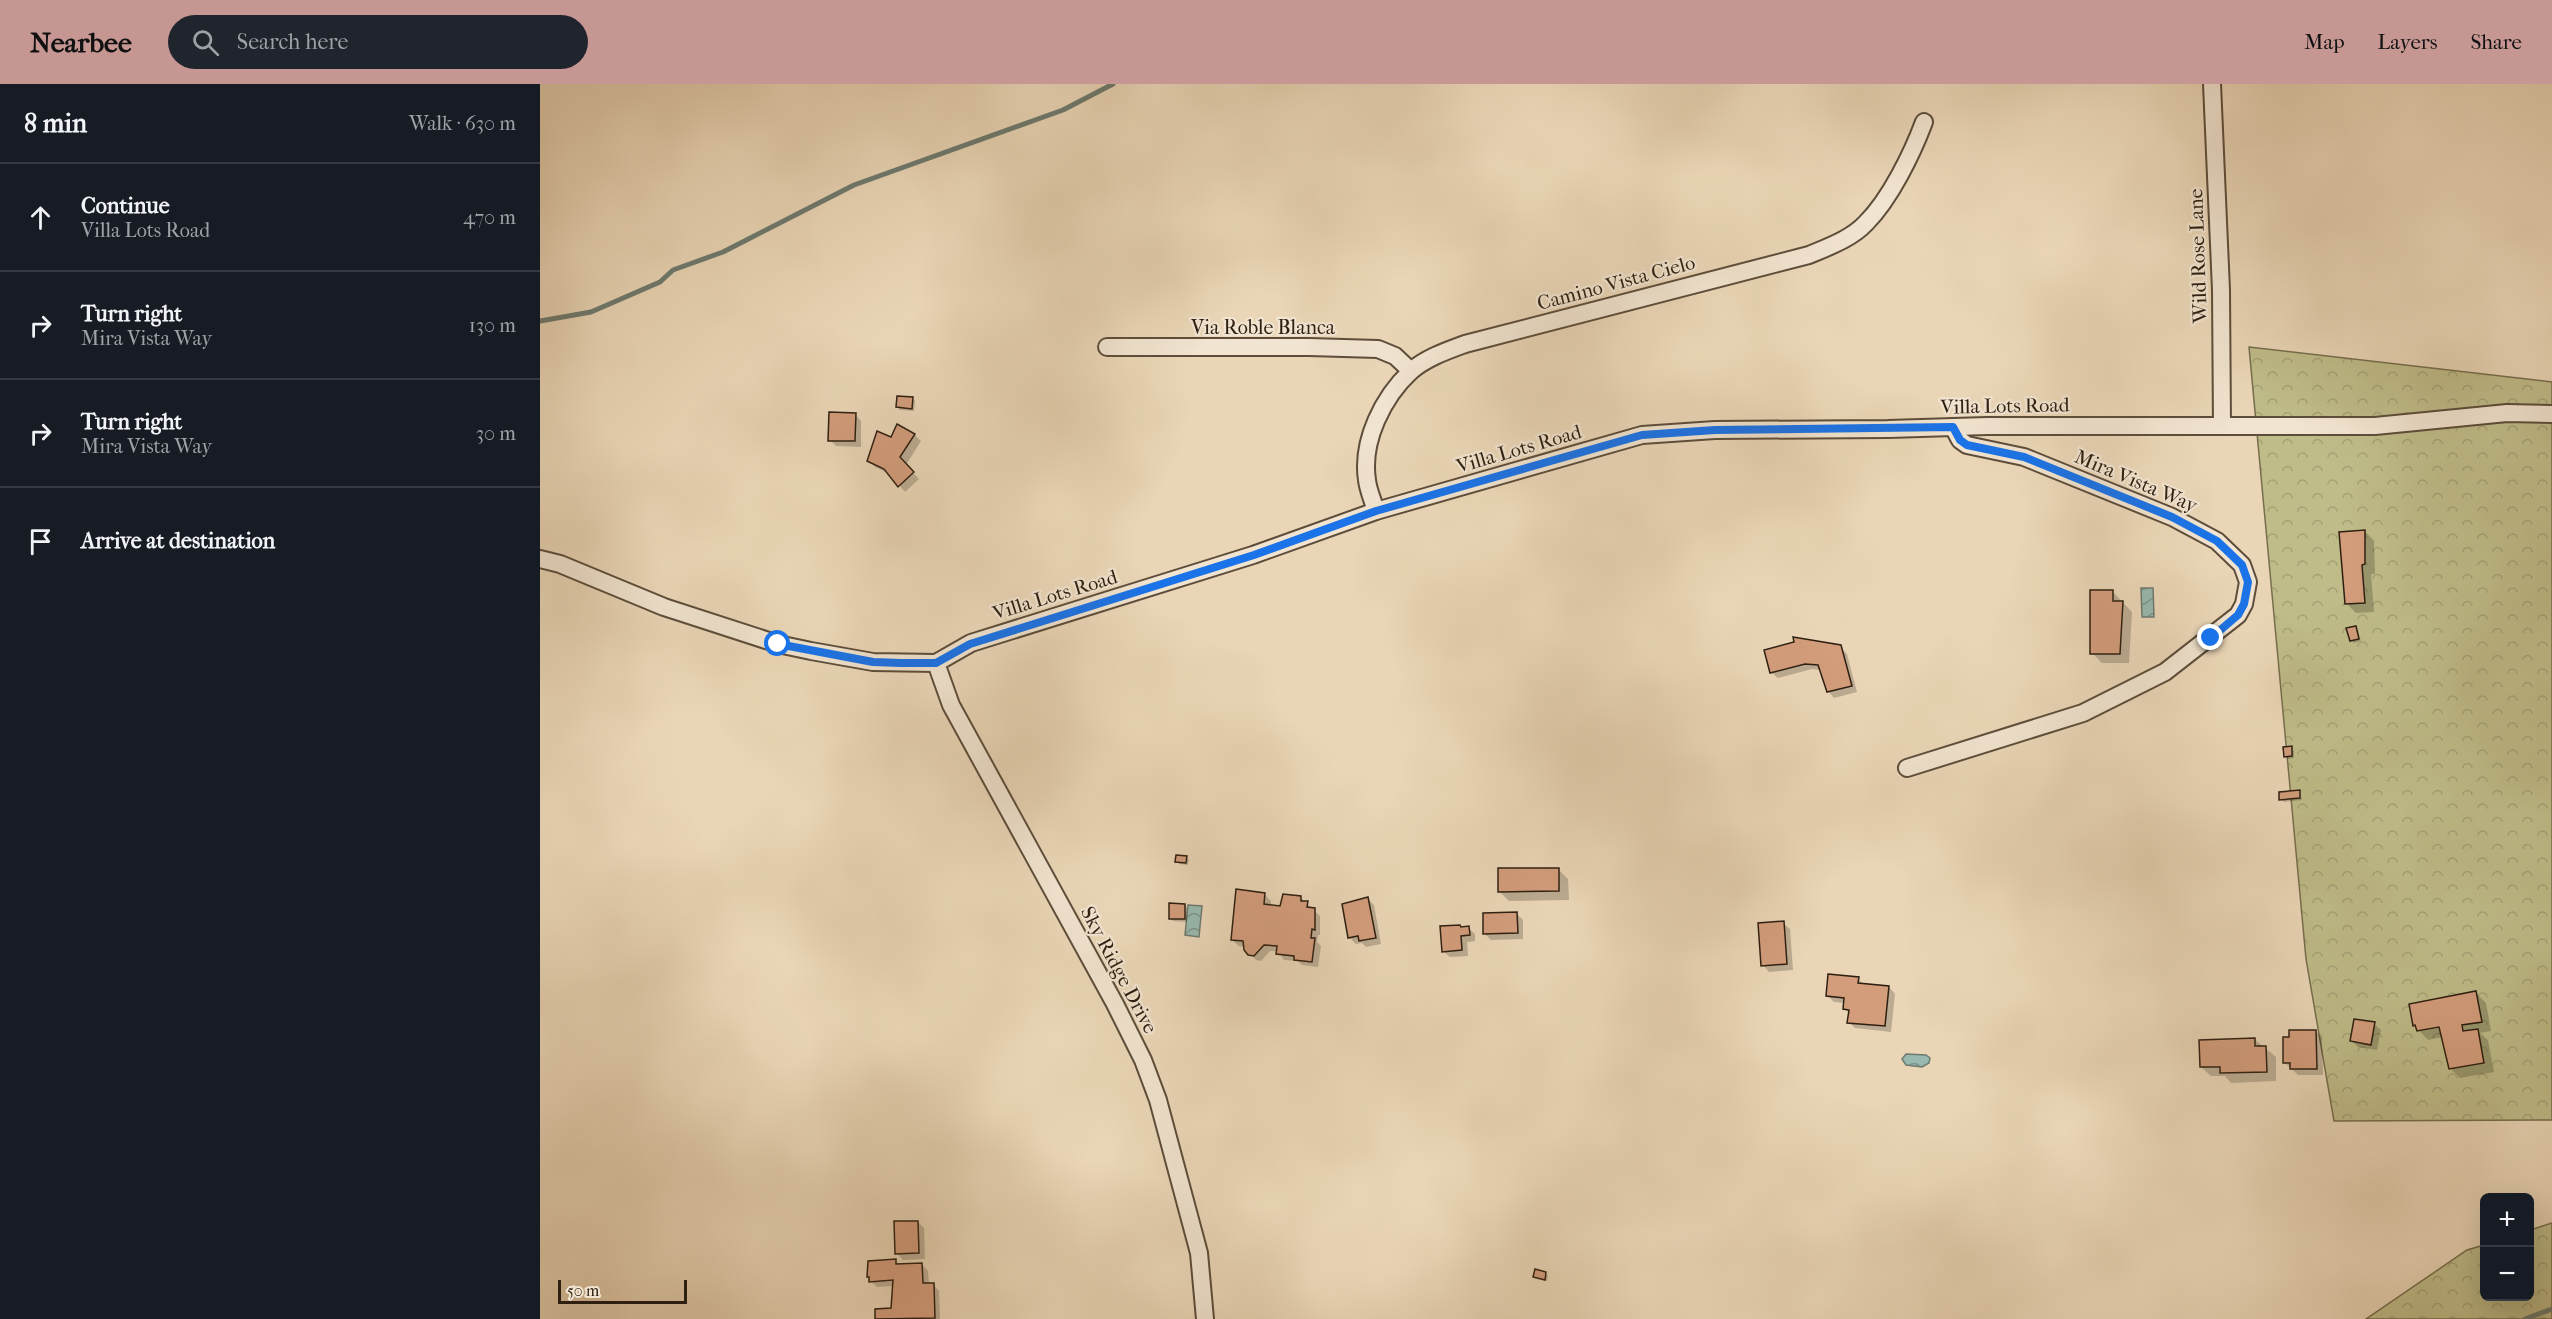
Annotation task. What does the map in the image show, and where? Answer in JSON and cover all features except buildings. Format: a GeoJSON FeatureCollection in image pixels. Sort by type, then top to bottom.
{"type":"FeatureCollection","features":[{"type":"Feature","properties":{"kind":"street","name":"Wild Rose Lane"},"geometry":{"type":"LineString","coordinates":[[2212,84],[2221,290],[2222,426]]}},
{"type":"Feature","properties":{"kind":"street","name":"Camino Vista Cielo"},"geometry":{"type":"LineString","coordinates":[[1376,511],[1366,480],[1366,456],[1374,424],[1389,397],[1411,371],[1438,354],[1465,344],[1809,255],[1839,242],[1865,224],[1883,201],[1924,122]]}},
{"type":"Feature","properties":{"kind":"street","name":"Via Roble Blanca"},"geometry":{"type":"LineString","coordinates":[[1107,347],[1309,347],[1378,350],[1395,356],[1411,371]]}},
{"type":"Feature","properties":{"kind":"street","name":"Villa Lots Road"},"geometry":{"type":"LineString","coordinates":[[936,663],[970,644],[1254,555],[1376,511],[1642,435],[1715,430],[1953,427],[2375,426],[2507,413],[2552,414]]}},
{"type":"Feature","properties":{"kind":"street","name":"Mira Vista Way"},"geometry":{"type":"LineString","coordinates":[[1907,768],[2083,713],[2165,672],[2238,615],[2244,604],[2248,582],[2242,565],[2217,541],[2172,517],[2024,457],[1967,445],[1960,440],[1953,427]]}},
{"type":"Feature","properties":{"kind":"street"},"geometry":{"type":"LineString","coordinates":[[540,559],[560,564],[664,607],[778,644],[873,662],[936,663]]}},
{"type":"Feature","properties":{"kind":"street","name":"Sky Ridge Drive"},"geometry":{"type":"LineString","coordinates":[[936,663],[951,705],[1115,1004],[1143,1060],[1158,1100],[1198,1253],[1205,1319]]}},
{"type":"Feature","properties":{"kind":"green space"},"geometry":{"type":"Polygon","coordinates":[[[2249,347],[2552,382],[2552,1120],[2334,1121],[2306,959],[2249,347]]]}},
{"type":"Feature","properties":{"kind":"green space"},"geometry":{"type":"Polygon","coordinates":[[[2552,1223],[2552,1319],[2366,1319],[2467,1250],[2480,1246],[2480,1301],[2534,1301],[2534,1229],[2552,1223]]]}},
{"type":"Feature","properties":{"kind":"water"},"geometry":{"type":"Polygon","coordinates":[[[2141,588],[2153,588],[2154,617],[2142,617],[2141,588]]]}},
{"type":"Feature","properties":{"kind":"water"},"geometry":{"type":"Polygon","coordinates":[[[1188,905],[1202,906],[1199,937],[1185,935],[1188,905]]]}},
{"type":"Feature","properties":{"kind":"water"},"geometry":{"type":"Polygon","coordinates":[[[1906,1054],[1926,1055],[1930,1058],[1929,1063],[1922,1067],[1906,1065],[1902,1059],[1906,1054]]]}},
{"type":"Feature","properties":{"kind":"waterway"},"geometry":{"type":"LineString","coordinates":[[540,321],[591,312],[660,282],[673,270],[723,252],[854,185],[1063,110],[1113,84]]}},
{"type":"Feature","properties":{"kind":"waterway"},"geometry":{"type":"LineString","coordinates":[[2525,1319],[2552,1309]]}},
{"type":"Feature","properties":{"kind":"route"},"geometry":{"type":"LineString","coordinates":[[778,644],[873,662],[936,663],[970,644],[1254,555],[1376,511],[1642,435],[1715,430],[1953,427],[1960,440],[1967,445],[2024,457],[2172,517],[2217,541],[2233,554],[2242,565],[2248,582],[2244,604],[2238,615],[2211,638]]}}]}
